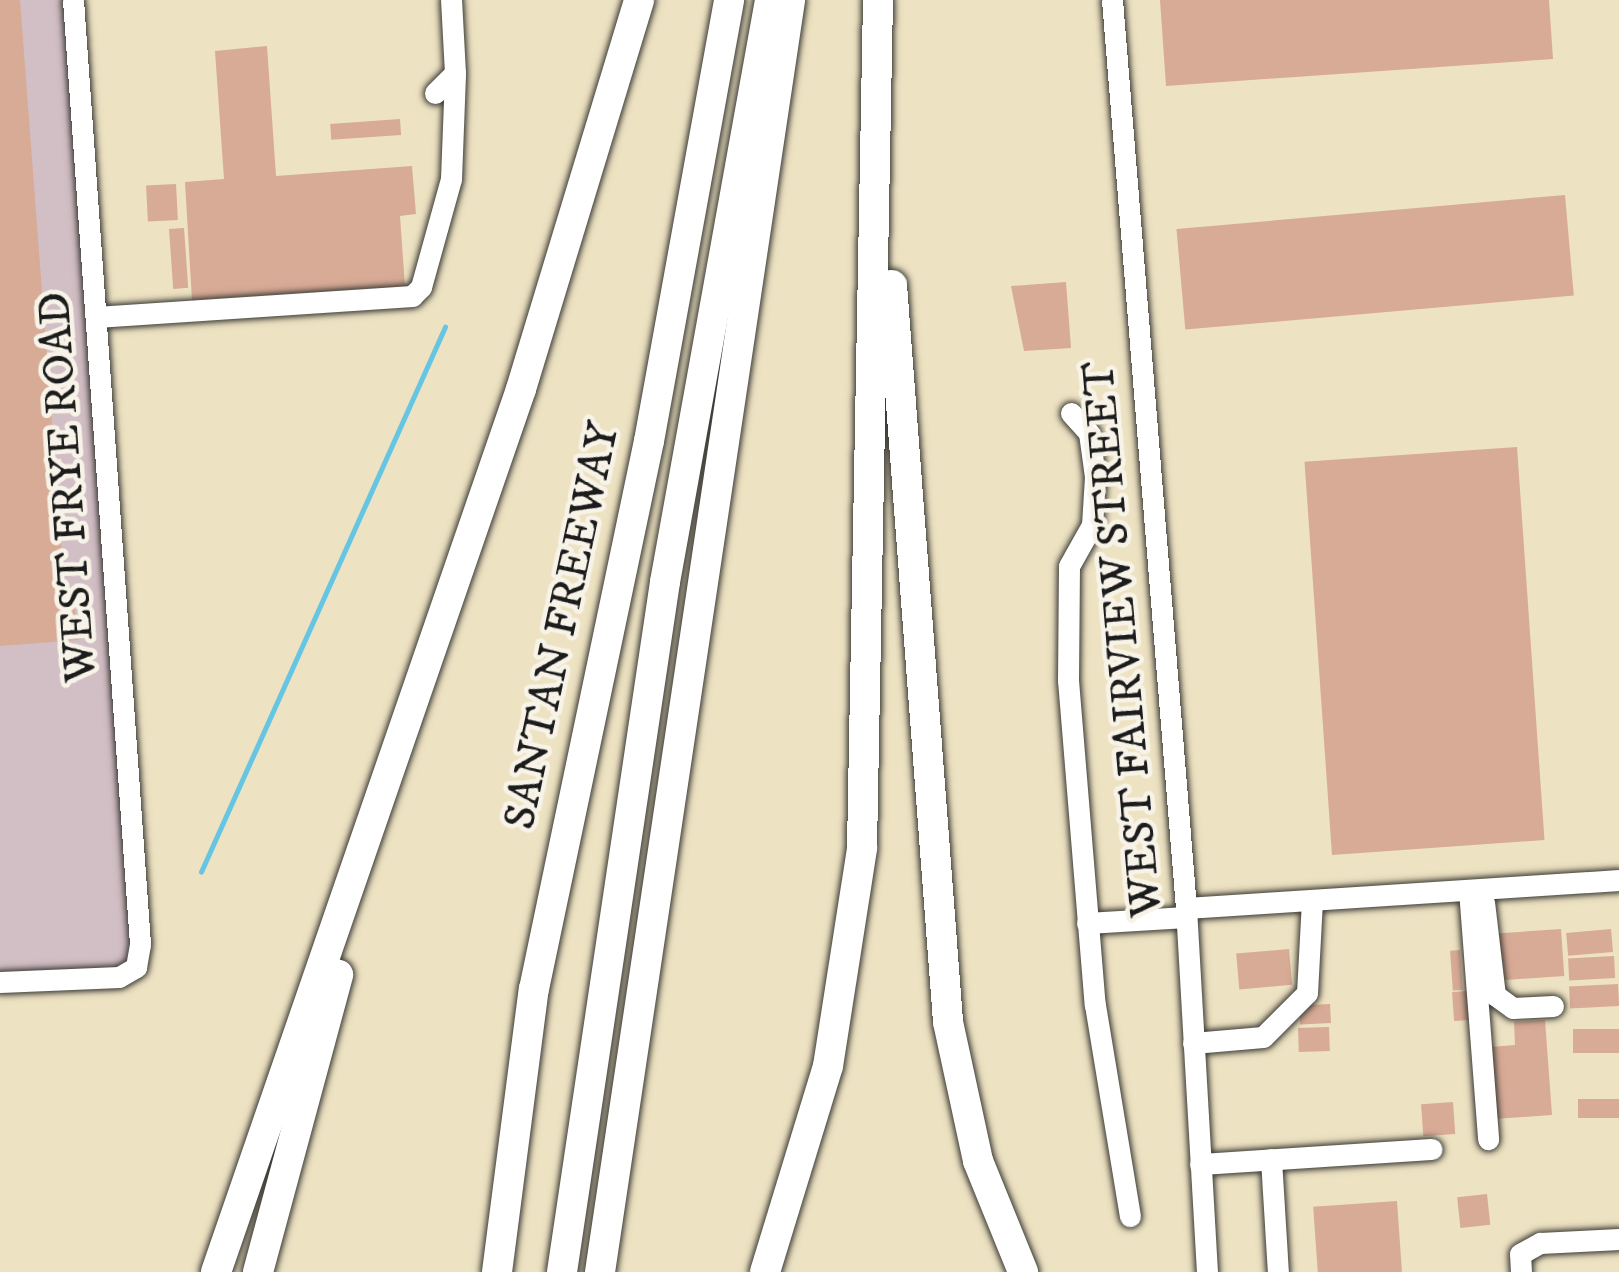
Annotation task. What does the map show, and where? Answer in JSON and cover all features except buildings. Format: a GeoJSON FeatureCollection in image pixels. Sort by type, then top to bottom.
{"type":"FeatureCollection","features":[{"type":"Feature","properties":{"kind":"highway"},"geometry":{"type":"LineString","coordinates":[[216,1272],[550,299],[639,0]]}},
{"type":"Feature","properties":{"kind":"highway","name":"SANTAN FREEWAY"},"geometry":{"type":"LineString","coordinates":[[496,1272],[542,949],[701,166],[729,0]]}},
{"type":"Feature","properties":{"kind":"highway"},"geometry":{"type":"LineString","coordinates":[[562,1272],[665,582],[770,0]]}},
{"type":"Feature","properties":{"kind":"highway"},"geometry":{"type":"LineString","coordinates":[[600,1272],[790,0]]}},
{"type":"Feature","properties":{"kind":"highway"},"geometry":{"type":"LineString","coordinates":[[765,1272],[824,1080],[859,882],[878,0]]}},
{"type":"Feature","properties":{"kind":"highway"},"geometry":{"type":"LineString","coordinates":[[875,118],[948,1022],[978,1161],[1023,1272]]}},
{"type":"Feature","properties":{"kind":"highway"},"geometry":{"type":"LineString","coordinates":[[542,1272],[668,443],[701,166]]}},
{"type":"Feature","properties":{"kind":"highway"},"geometry":{"type":"LineString","coordinates":[[258,1272],[377,805]]}},
{"type":"Feature","properties":{"kind":"street","name":"WEST FRYE ROAD"},"geometry":{"type":"LineString","coordinates":[[0,982],[119,977],[136,968],[74,0]]}},
{"type":"Feature","properties":{"kind":"street"},"geometry":{"type":"LineString","coordinates":[[96,317],[412,296],[422,287],[451,179],[455,74],[451,0]]}},
{"type":"Feature","properties":{"kind":"street","name":"WEST FAIRVIEW STREET"},"geometry":{"type":"LineString","coordinates":[[1112,0],[1186,912],[1207,1272]]}},
{"type":"Feature","properties":{"kind":"street"},"geometry":{"type":"LineString","coordinates":[[435,93],[455,74]]}},
{"type":"Feature","properties":{"kind":"street"},"geometry":{"type":"LineString","coordinates":[[1070,413],[1089,433],[1095,477],[1092,525],[1069,566],[1068,680],[1087,923],[1130,1216]]}},
{"type":"Feature","properties":{"kind":"street"},"geometry":{"type":"LineString","coordinates":[[1087,923],[1312,900],[1619,880]]}},
{"type":"Feature","properties":{"kind":"street"},"geometry":{"type":"LineString","coordinates":[[1476,890],[1495,995],[1513,1008],[1552,1006]]}},
{"type":"Feature","properties":{"kind":"street"},"geometry":{"type":"LineString","coordinates":[[1476,890],[1488,1139]]}},
{"type":"Feature","properties":{"kind":"street"},"geometry":{"type":"LineString","coordinates":[[1193,1043],[1263,1036],[1306,993],[1312,900]]}},
{"type":"Feature","properties":{"kind":"street"},"geometry":{"type":"LineString","coordinates":[[1200,1163],[1432,1149]]}},
{"type":"Feature","properties":{"kind":"street"},"geometry":{"type":"LineString","coordinates":[[1271,1159],[1278,1272]]}},
{"type":"Feature","properties":{"kind":"street"},"geometry":{"type":"LineString","coordinates":[[1521,1272],[1520,1254],[1540,1243],[1619,1239]]}},
{"type":"Feature","properties":{"kind":"shaded area"},"geometry":{"type":"Polygon","coordinates":[[[0,0],[73,0],[136,967],[0,982],[0,0]]]}},
{"type":"Feature","properties":{"kind":"waterway"},"geometry":{"type":"LineString","coordinates":[[201,872],[445,327]]}}]}
